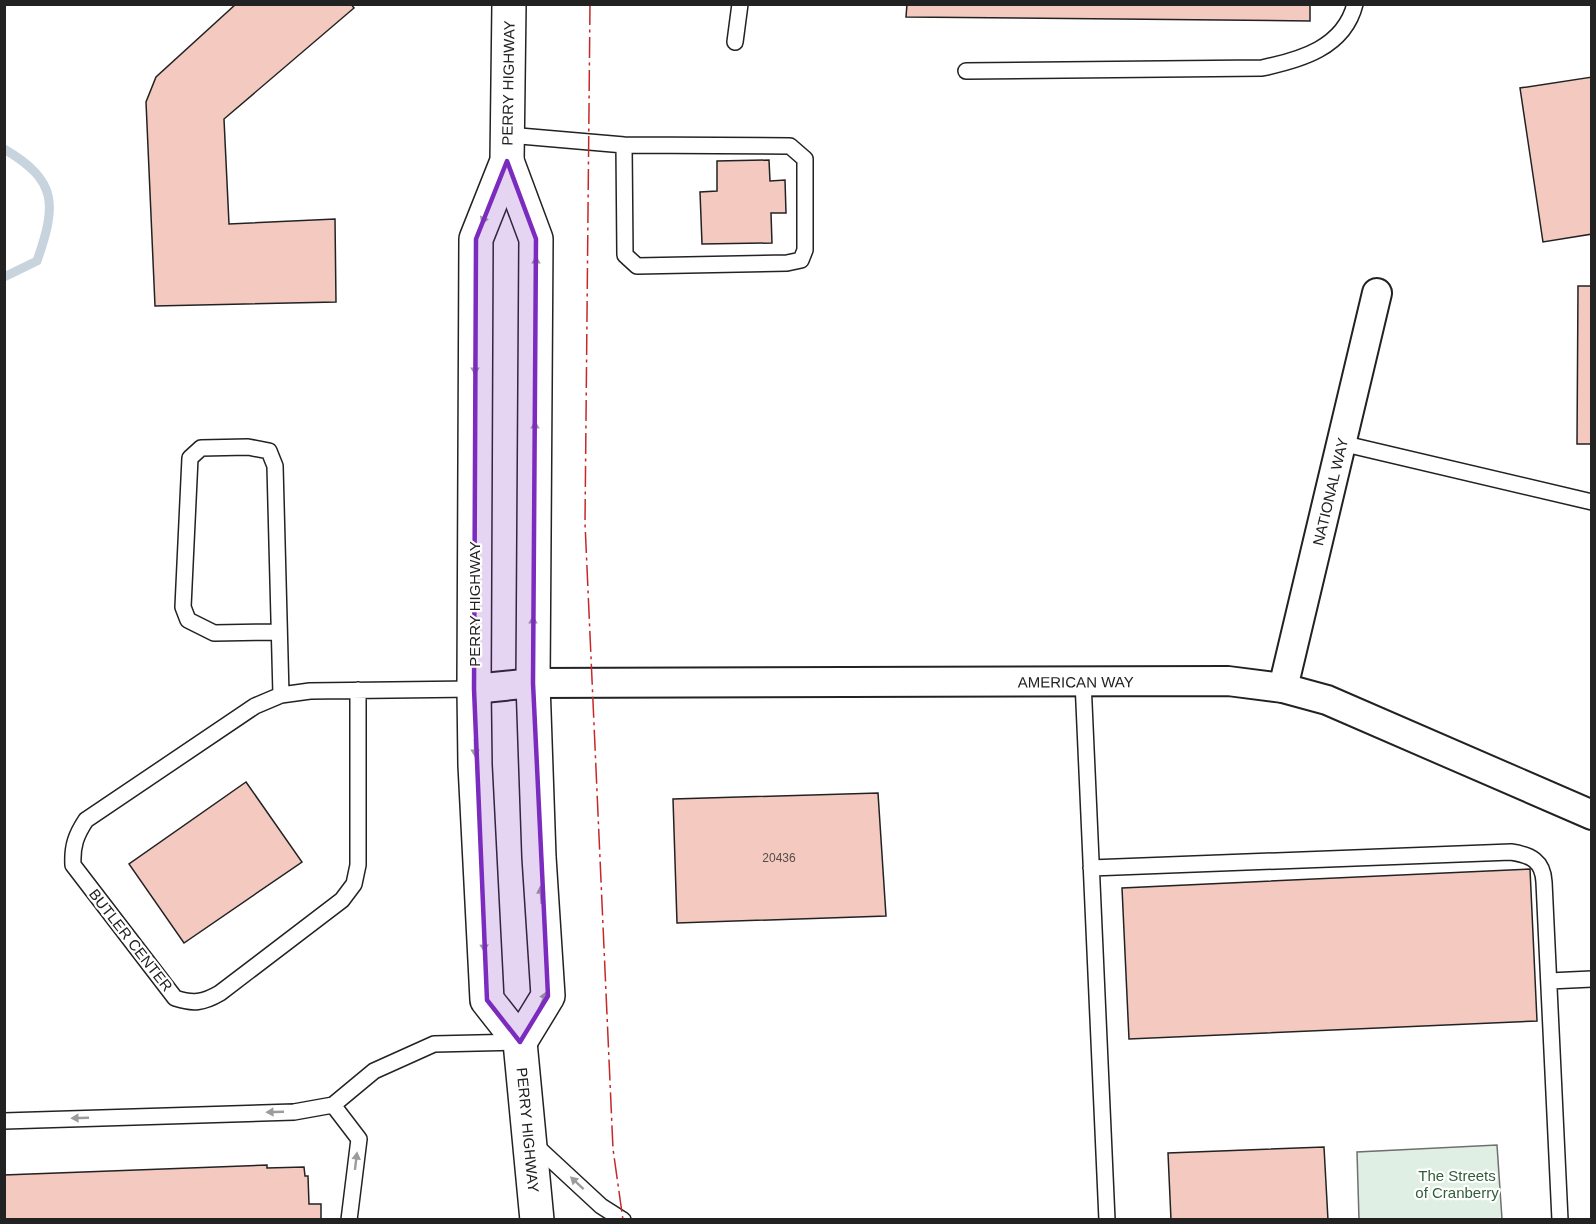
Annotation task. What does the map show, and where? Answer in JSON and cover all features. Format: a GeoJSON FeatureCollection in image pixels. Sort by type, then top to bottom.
{"type":"FeatureCollection","features":[{"type":"Feature","properties":{"kind":"main road","name":"PERRY HIGHWAY"},"geometry":{"type":"LineString","coordinates":[[509,4],[508,148],[536,239],[533,683],[538,835],[548,996],[520,1042]]}},
{"type":"Feature","properties":{"kind":"main road","name":"PERRY HIGHWAY"},"geometry":{"type":"LineString","coordinates":[[508,148],[476,239],[475,777],[488,1000],[520,1042],[537,1220]]}},
{"type":"Feature","properties":{"kind":"street","name":"NATIONAL WAY"},"geometry":{"type":"LineString","coordinates":[[1283,688],[1377,293]]}},
{"type":"Feature","properties":{"kind":"street","name":"AMERICAN WAY"},"geometry":{"type":"LineString","coordinates":[[474,689],[533,683],[1083,681],[1208,681],[1283,688],[1327,700],[1592,815]]}},
{"type":"Feature","properties":{"kind":"lane"},"geometry":{"type":"LineString","coordinates":[[735,42],[740,4]]}},
{"type":"Feature","properties":{"kind":"lane"},"geometry":{"type":"LineString","coordinates":[[966,71],[1262,68],[1294,62],[1318,51],[1336,38],[1352,17],[1355,4]]}},
{"type":"Feature","properties":{"kind":"lane"},"geometry":{"type":"LineString","coordinates":[[508,148],[624,145],[790,146],[798,150],[805,159],[805,249],[801,260],[787,263],[637,266],[625,255],[624,145]]}},
{"type":"Feature","properties":{"kind":"lane"},"geometry":{"type":"LineString","coordinates":[[1341,443],[1592,502]]}},
{"type":"Feature","properties":{"kind":"lane"},"geometry":{"type":"LineString","coordinates":[[277,632],[214,633],[188,620],[183,607],[190,458],[201,448],[248,447],[269,451],[274,466],[277,632],[281,695]]}},
{"type":"Feature","properties":{"kind":"lane"},"geometry":{"type":"LineString","coordinates":[[1083,681],[1107,1220]]}},
{"type":"Feature","properties":{"kind":"lane","name":"BUTLER CENTER"},"geometry":{"type":"LineString","coordinates":[[358,690],[358,865],[354,884],[342,900],[220,993],[207,1001],[190,1003],[175,998],[73,865],[72,849],[77,834],[86,820],[255,706],[281,695],[310,691],[358,690],[474,689]]}},
{"type":"Feature","properties":{"kind":"lane"},"geometry":{"type":"LineString","coordinates":[[1091,868],[1512,852],[1537,860],[1543,870],[1560,1220]]}},
{"type":"Feature","properties":{"kind":"lane"},"geometry":{"type":"LineString","coordinates":[[1549,981],[1592,979]]}},
{"type":"Feature","properties":{"kind":"lane"},"geometry":{"type":"LineString","coordinates":[[4,1121],[294,1112],[333,1105],[374,1071],[434,1044],[520,1042]]}},
{"type":"Feature","properties":{"kind":"lane"},"geometry":{"type":"LineString","coordinates":[[333,1105],[359,1139],[349,1220]]}},
{"type":"Feature","properties":{"kind":"lane"},"geometry":{"type":"LineString","coordinates":[[528,1139],[601,1206],[622,1220]]}},
{"type":"Feature","properties":{"kind":"highlighted area"},"geometry":{"type":"Polygon","coordinates":[[[507,161],[536,239],[533,683],[548,996],[520,1042],[487,1000],[481,883],[474,689],[476,239],[507,161]]]}},
{"type":"Feature","properties":{"kind":"green space","name":"The Streets of Cranberry"},"geometry":{"type":"Polygon","coordinates":[[[1497,1145],[1502,1219],[1359,1219],[1357,1152],[1497,1145]]]}},
{"type":"Feature","properties":{"kind":"building"},"geometry":{"type":"Polygon","coordinates":[[[236,4],[351,4],[354,8],[224,119],[229,224],[335,219],[336,302],[155,306],[146,102],[156,77],[236,4]]]}},
{"type":"Feature","properties":{"kind":"building"},"geometry":{"type":"Polygon","coordinates":[[[907,4],[1310,4],[1310,21],[906,17],[907,4]]]}},
{"type":"Feature","properties":{"kind":"building"},"geometry":{"type":"Polygon","coordinates":[[[1592,77],[1592,234],[1543,242],[1520,88],[1592,77]]]}},
{"type":"Feature","properties":{"kind":"building"},"geometry":{"type":"Polygon","coordinates":[[[769,160],[770,181],[785,180],[786,213],[771,213],[772,243],[702,244],[700,192],[717,191],[717,161],[769,160]]]}},
{"type":"Feature","properties":{"kind":"building"},"geometry":{"type":"Polygon","coordinates":[[[1578,286],[1592,286],[1592,444],[1577,444],[1578,286]]]}},
{"type":"Feature","properties":{"kind":"building"},"geometry":{"type":"Polygon","coordinates":[[[246,782],[302,862],[184,943],[129,864],[246,782]]]}},
{"type":"Feature","properties":{"kind":"building"},"geometry":{"type":"Polygon","coordinates":[[[878,793],[886,916],[677,923],[673,799],[878,793]]]}},
{"type":"Feature","properties":{"kind":"building"},"geometry":{"type":"Polygon","coordinates":[[[1530,869],[1537,1021],[1129,1039],[1122,888],[1530,869]]]}},
{"type":"Feature","properties":{"kind":"building"},"geometry":{"type":"Polygon","coordinates":[[[1324,1147],[1328,1220],[1171,1220],[1168,1153],[1324,1147]]]}},
{"type":"Feature","properties":{"kind":"building"},"geometry":{"type":"Polygon","coordinates":[[[267,1165],[267,1168],[304,1167],[305,1176],[308,1176],[309,1204],[321,1204],[321,1220],[4,1220],[4,1175],[267,1165]]]}},
{"type":"Feature","properties":{"kind":"waterway"},"geometry":{"type":"LineString","coordinates":[[4,149],[35,172],[44,184],[49,210],[48,225],[37,261],[4,277]]}},
{"type":"Feature","properties":{"kind":"power"},"geometry":{"type":"LineString","coordinates":[[590,4],[585,523],[613,1149],[623,1220]]}}]}
